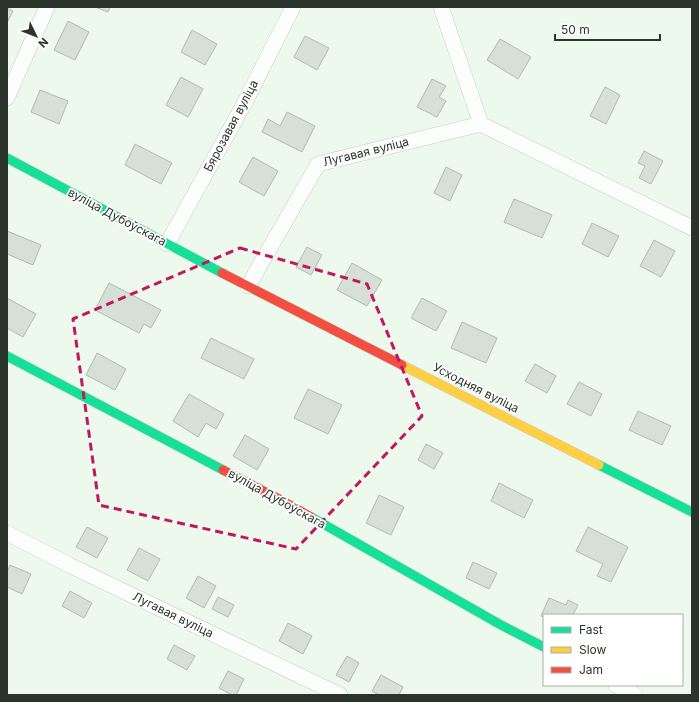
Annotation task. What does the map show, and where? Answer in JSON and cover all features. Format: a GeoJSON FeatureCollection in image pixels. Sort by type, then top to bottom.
{"type":"FeatureCollection","features":[{"type":"Feature","properties":{"kind":"street"},"geometry":{"type":"LineString","coordinates":[[7,98],[47,7]]}},
{"type":"Feature","properties":{"kind":"street","name":"Бярозавая вуліца"},"geometry":{"type":"LineString","coordinates":[[167,244],[244,104],[293,7]]}},
{"type":"Feature","properties":{"kind":"street"},"geometry":{"type":"LineString","coordinates":[[441,7],[481,124],[692,228]]}},
{"type":"Feature","properties":{"kind":"street","name":"Лугавая вуліца"},"geometry":{"type":"LineString","coordinates":[[248,286],[318,164],[481,124]]}},
{"type":"Feature","properties":{"kind":"street","name":"вуліца Дубоўскага"},"geometry":{"type":"LineString","coordinates":[[7,158],[248,286]]}},
{"type":"Feature","properties":{"kind":"street","name":"Усходняя вуліца"},"geometry":{"type":"LineString","coordinates":[[248,286],[692,512]]}},
{"type":"Feature","properties":{"kind":"street","name":"вуліца Дубоўскага"},"geometry":{"type":"LineString","coordinates":[[7,356],[279,499],[500,625],[543,646]]}},
{"type":"Feature","properties":{"kind":"street","name":"Лугавая вуліца"},"geometry":{"type":"LineString","coordinates":[[7,533],[71,566],[340,695]]}},
{"type":"Feature","properties":{"kind":"street"},"geometry":{"type":"LineString","coordinates":[[618,686],[635,695]]}},
{"type":"Feature","properties":{"kind":"highlighted area"},"geometry":{"type":"Polygon","coordinates":[[[240,248],[367,284],[422,416],[296,549],[99,505],[73,319],[240,248]]]}},
{"type":"Feature","properties":{"kind":"building"},"geometry":{"type":"Polygon","coordinates":[[[95,7],[110,7],[108,12],[95,7]]]}},
{"type":"Feature","properties":{"kind":"building"},"geometry":{"type":"Polygon","coordinates":[[[7,8],[13,11],[7,23],[7,8]]]}},
{"type":"Feature","properties":{"kind":"building"},"geometry":{"type":"Polygon","coordinates":[[[68,21],[89,32],[75,60],[54,50],[68,21]]]}},
{"type":"Feature","properties":{"kind":"building"},"geometry":{"type":"Polygon","coordinates":[[[192,30],[217,44],[205,65],[181,52],[192,30]]]}},
{"type":"Feature","properties":{"kind":"building"},"geometry":{"type":"Polygon","coordinates":[[[305,36],[329,48],[317,70],[294,57],[305,36]]]}},
{"type":"Feature","properties":{"kind":"building"},"geometry":{"type":"Polygon","coordinates":[[[500,39],[531,57],[518,79],[487,60],[500,39]]]}},
{"type":"Feature","properties":{"kind":"building"},"geometry":{"type":"Polygon","coordinates":[[[181,77],[203,89],[188,117],[166,105],[181,77]]]}},
{"type":"Feature","properties":{"kind":"building"},"geometry":{"type":"Polygon","coordinates":[[[432,79],[446,86],[439,97],[446,101],[437,117],[417,107],[432,79]]]}},
{"type":"Feature","properties":{"kind":"building"},"geometry":{"type":"Polygon","coordinates":[[[605,87],[620,95],[606,124],[590,116],[605,87]]]}},
{"type":"Feature","properties":{"kind":"building"},"geometry":{"type":"Polygon","coordinates":[[[40,90],[68,101],[59,124],[31,112],[40,90]]]}},
{"type":"Feature","properties":{"kind":"building"},"geometry":{"type":"Polygon","coordinates":[[[287,112],[315,126],[302,152],[262,132],[268,119],[280,126],[287,112]]]}},
{"type":"Feature","properties":{"kind":"building"},"geometry":{"type":"Polygon","coordinates":[[[135,144],[172,163],[161,184],[125,165],[135,144]]]}},
{"type":"Feature","properties":{"kind":"building"},"geometry":{"type":"Polygon","coordinates":[[[644,151],[663,161],[651,184],[639,178],[645,166],[638,163],[644,151]]]}},
{"type":"Feature","properties":{"kind":"building"},"geometry":{"type":"Polygon","coordinates":[[[253,157],[278,171],[264,196],[239,182],[253,157]]]}},
{"type":"Feature","properties":{"kind":"building"},"geometry":{"type":"Polygon","coordinates":[[[446,167],[462,175],[450,201],[434,193],[446,167]]]}},
{"type":"Feature","properties":{"kind":"building"},"geometry":{"type":"Polygon","coordinates":[[[514,199],[552,215],[542,238],[504,222],[514,199]]]}},
{"type":"Feature","properties":{"kind":"building"},"geometry":{"type":"Polygon","coordinates":[[[592,223],[619,236],[608,257],[582,244],[592,223]]]}},
{"type":"Feature","properties":{"kind":"building"},"geometry":{"type":"Polygon","coordinates":[[[7,231],[41,245],[33,265],[7,254],[7,231]]]}},
{"type":"Feature","properties":{"kind":"building"},"geometry":{"type":"Polygon","coordinates":[[[654,240],[675,251],[661,277],[640,266],[654,240]]]}},
{"type":"Feature","properties":{"kind":"building"},"geometry":{"type":"Polygon","coordinates":[[[307,247],[322,255],[311,275],[296,267],[307,247]]]}},
{"type":"Feature","properties":{"kind":"building"},"geometry":{"type":"Polygon","coordinates":[[[352,263],[382,280],[367,306],[337,290],[352,263]]]}},
{"type":"Feature","properties":{"kind":"building"},"geometry":{"type":"Polygon","coordinates":[[[109,283],[161,310],[151,328],[144,324],[139,333],[95,310],[109,283]]]}},
{"type":"Feature","properties":{"kind":"building"},"geometry":{"type":"Polygon","coordinates":[[[7,298],[36,314],[23,337],[7,328],[7,298]]]}},
{"type":"Feature","properties":{"kind":"building"},"geometry":{"type":"Polygon","coordinates":[[[422,298],[447,311],[436,331],[411,318],[422,298]]]}},
{"type":"Feature","properties":{"kind":"building"},"geometry":{"type":"Polygon","coordinates":[[[462,322],[497,338],[486,363],[451,348],[462,322]]]}},
{"type":"Feature","properties":{"kind":"building"},"geometry":{"type":"Polygon","coordinates":[[[211,338],[254,359],[244,379],[201,358],[211,338]]]}},
{"type":"Feature","properties":{"kind":"building"},"geometry":{"type":"Polygon","coordinates":[[[97,353],[126,369],[115,390],[86,375],[97,353]]]}},
{"type":"Feature","properties":{"kind":"building"},"geometry":{"type":"Polygon","coordinates":[[[535,364],[556,376],[547,393],[525,381],[535,364]]]}},
{"type":"Feature","properties":{"kind":"building"},"geometry":{"type":"Polygon","coordinates":[[[579,382],[602,394],[591,416],[567,404],[579,382]]]}},
{"type":"Feature","properties":{"kind":"building"},"geometry":{"type":"Polygon","coordinates":[[[308,389],[342,405],[328,434],[294,418],[308,389]]]}},
{"type":"Feature","properties":{"kind":"building"},"geometry":{"type":"Polygon","coordinates":[[[189,394],[224,414],[216,429],[206,423],[198,437],[173,421],[189,394]]]}},
{"type":"Feature","properties":{"kind":"building"},"geometry":{"type":"Polygon","coordinates":[[[638,411],[671,426],[662,445],[629,430],[638,411]]]}},
{"type":"Feature","properties":{"kind":"building"},"geometry":{"type":"Polygon","coordinates":[[[245,435],[269,449],[257,470],[233,456],[245,435]]]}},
{"type":"Feature","properties":{"kind":"building"},"geometry":{"type":"Polygon","coordinates":[[[426,444],[443,453],[434,469],[418,460],[426,444]]]}},
{"type":"Feature","properties":{"kind":"building"},"geometry":{"type":"Polygon","coordinates":[[[499,483],[533,500],[524,518],[491,501],[499,483]]]}},
{"type":"Feature","properties":{"kind":"building"},"geometry":{"type":"Polygon","coordinates":[[[379,495],[404,507],[391,535],[366,523],[379,495]]]}},
{"type":"Feature","properties":{"kind":"building"},"geometry":{"type":"Polygon","coordinates":[[[87,527],[108,538],[97,558],[76,547],[87,527]]]}},
{"type":"Feature","properties":{"kind":"building"},"geometry":{"type":"Polygon","coordinates":[[[588,527],[628,547],[611,582],[597,576],[603,564],[576,551],[588,527]]]}},
{"type":"Feature","properties":{"kind":"building"},"geometry":{"type":"Polygon","coordinates":[[[139,548],[160,559],[148,581],[127,570],[139,548]]]}},
{"type":"Feature","properties":{"kind":"building"},"geometry":{"type":"Polygon","coordinates":[[[473,562],[497,573],[489,589],[466,578],[473,562]]]}},
{"type":"Feature","properties":{"kind":"building"},"geometry":{"type":"Polygon","coordinates":[[[10,565],[31,574],[22,594],[7,587],[7,572],[10,565]]]}},
{"type":"Feature","properties":{"kind":"building"},"geometry":{"type":"Polygon","coordinates":[[[198,576],[216,586],[204,608],[186,598],[198,576]]]}},
{"type":"Feature","properties":{"kind":"building"},"geometry":{"type":"Polygon","coordinates":[[[70,591],[92,603],[84,618],[62,606],[70,591]]]}},
{"type":"Feature","properties":{"kind":"building"},"geometry":{"type":"Polygon","coordinates":[[[218,597],[234,605],[228,617],[212,609],[218,597]]]}},
{"type":"Feature","properties":{"kind":"building"},"geometry":{"type":"Polygon","coordinates":[[[549,598],[566,605],[568,600],[578,605],[574,614],[543,614],[543,617],[541,616],[549,598]]]}},
{"type":"Feature","properties":{"kind":"building"},"geometry":{"type":"Polygon","coordinates":[[[288,623],[312,636],[303,654],[279,641],[288,623]]]}},
{"type":"Feature","properties":{"kind":"building"},"geometry":{"type":"Polygon","coordinates":[[[174,645],[195,656],[187,670],[167,659],[174,645]]]}},
{"type":"Feature","properties":{"kind":"building"},"geometry":{"type":"Polygon","coordinates":[[[347,656],[359,663],[349,682],[336,675],[347,656]]]}},
{"type":"Feature","properties":{"kind":"building"},"geometry":{"type":"Polygon","coordinates":[[[228,671],[244,679],[236,695],[232,695],[219,688],[228,671]]]}},
{"type":"Feature","properties":{"kind":"building"},"geometry":{"type":"Polygon","coordinates":[[[381,675],[403,687],[399,695],[379,695],[372,691],[381,675]]]}},
{"type":"Feature","properties":{"kind":"traffic: fast"},"geometry":{"type":"LineString","coordinates":[[7,158],[222,273]]}},
{"type":"Feature","properties":{"kind":"traffic: fast"},"geometry":{"type":"LineString","coordinates":[[7,356],[223,470]]}},
{"type":"Feature","properties":{"kind":"traffic: fast"},"geometry":{"type":"LineString","coordinates":[[599,465],[692,512]]}},
{"type":"Feature","properties":{"kind":"traffic: fast"},"geometry":{"type":"LineString","coordinates":[[311,517],[501,625],[543,646]]}},
{"type":"Feature","properties":{"kind":"traffic: slow"},"geometry":{"type":"LineString","coordinates":[[402,365],[599,465]]}},
{"type":"Feature","properties":{"kind":"traffic: jam"},"geometry":{"type":"LineString","coordinates":[[222,273],[402,365]]}},
{"type":"Feature","properties":{"kind":"traffic: jam"},"geometry":{"type":"LineString","coordinates":[[223,470],[311,517]]}}]}
